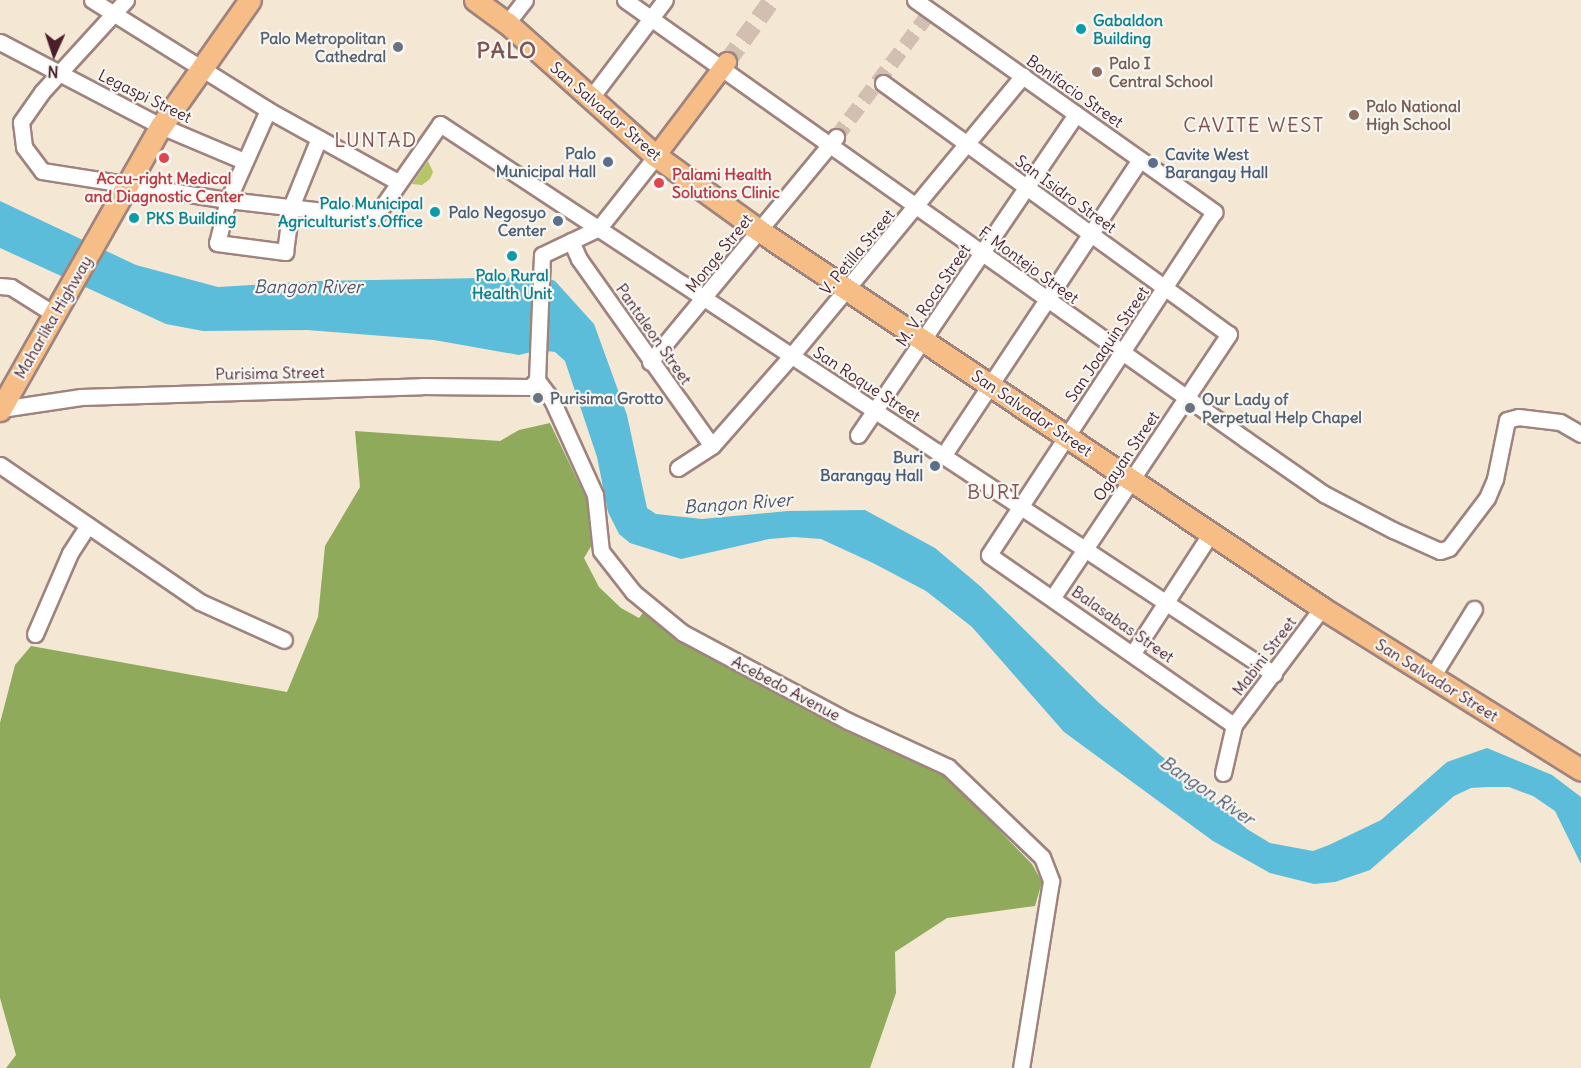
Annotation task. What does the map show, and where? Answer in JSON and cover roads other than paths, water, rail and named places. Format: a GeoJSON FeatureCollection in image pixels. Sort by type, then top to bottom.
{"type":"FeatureCollection","features":[{"type":"Feature","properties":{"kind":"highway"},"geometry":{"type":"LineString","coordinates":[[204,69],[250,0]]}},
{"type":"Feature","properties":{"kind":"highway"},"geometry":{"type":"LineString","coordinates":[[204,69],[264,0]]}},
{"type":"Feature","properties":{"kind":"highway","name":"San Salvador Street"},"geometry":{"type":"LineString","coordinates":[[475,0],[507,23],[656,156],[760,231],[849,289],[1066,438],[1134,478],[1322,608],[1581,770]]}},
{"type":"Feature","properties":{"kind":"highway","name":"San Salvador Street"},"geometry":{"type":"LineString","coordinates":[[491,0],[507,23]]}},
{"type":"Feature","properties":{"kind":"highway","name":"Maharlika Highway"},"geometry":{"type":"LineString","coordinates":[[0,409],[126,184],[161,126],[204,69]]}},
{"type":"Feature","properties":{"kind":"main road"},"geometry":{"type":"LineString","coordinates":[[656,156],[725,65]]}},
{"type":"Feature","properties":{"kind":"street"},"geometry":{"type":"LineString","coordinates":[[92,0],[115,14],[204,69],[268,110],[398,182],[375,216],[228,200],[56,176],[31,161],[24,147],[21,122],[59,74],[115,14],[126,0]]}},
{"type":"Feature","properties":{"kind":"street"},"geometry":{"type":"LineString","coordinates":[[507,23],[525,0]]}},
{"type":"Feature","properties":{"kind":"street","name":"F. Montejo Street"},"geometry":{"type":"LineString","coordinates":[[625,0],[650,19],[725,65],[833,141],[917,208],[1324,494],[1440,551],[1449,549],[1478,514],[1495,479],[1507,420],[1551,420],[1581,434]]}},
{"type":"Feature","properties":{"kind":"street"},"geometry":{"type":"LineString","coordinates":[[590,99],[664,0]]}},
{"type":"Feature","properties":{"kind":"street","name":"Bonifacio Street"},"geometry":{"type":"LineString","coordinates":[[915,0],[929,14],[1023,76],[1214,212]]}},
{"type":"Feature","properties":{"kind":"street","name":"Legaspi Street"},"geometry":{"type":"LineString","coordinates":[[0,42],[161,126],[244,161]]}},
{"type":"Feature","properties":{"kind":"street","name":"V. Petilla Street"},"geometry":{"type":"LineString","coordinates":[[678,468],[712,446],[849,289],[1023,76]]}},
{"type":"Feature","properties":{"kind":"street","name":"San Isidro Street"},"geometry":{"type":"LineString","coordinates":[[883,83],[1229,334]]}},
{"type":"Feature","properties":{"kind":"street"},"geometry":{"type":"LineString","coordinates":[[268,110],[228,200],[217,243],[285,252],[291,207],[319,138]]}},
{"type":"Feature","properties":{"kind":"street","name":"M. V. Roca Street"},"geometry":{"type":"LineString","coordinates":[[858,435],[1076,114]]}},
{"type":"Feature","properties":{"kind":"street","name":"San Roque Street"},"geometry":{"type":"LineString","coordinates":[[398,182],[440,124],[706,297],[791,356],[1274,674]]}},
{"type":"Feature","properties":{"kind":"street","name":"Monge Street"},"geometry":{"type":"LineString","coordinates":[[650,362],[833,141]]}},
{"type":"Feature","properties":{"kind":"street"},"geometry":{"type":"LineString","coordinates":[[537,380],[544,251],[599,228],[656,156]]}},
{"type":"Feature","properties":{"kind":"street"},"geometry":{"type":"LineString","coordinates":[[943,456],[1140,159]]}},
{"type":"Feature","properties":{"kind":"street","name":"San Joaquin Street"},"geometry":{"type":"LineString","coordinates":[[989,555],[1022,508],[1214,212]]}},
{"type":"Feature","properties":{"kind":"street","name":"Pantaleon Street"},"geometry":{"type":"LineString","coordinates":[[571,241],[650,362],[712,446]]}},
{"type":"Feature","properties":{"kind":"street"},"geometry":{"type":"LineString","coordinates":[[0,286],[11,287],[54,314]]}},
{"type":"Feature","properties":{"kind":"street","name":"Ogayan Street"},"geometry":{"type":"LineString","coordinates":[[1053,597],[1229,334]]}},
{"type":"Feature","properties":{"kind":"street","name":"Purisima Street"},"geometry":{"type":"LineString","coordinates":[[0,409],[81,397],[422,386],[530,387],[537,380]]}},
{"type":"Feature","properties":{"kind":"street","name":"Acebedo Avenue"},"geometry":{"type":"LineString","coordinates":[[537,380],[552,400],[595,495],[601,551],[633,592],[683,633],[848,721],[948,767],[1042,857],[1051,881],[1021,1068]]}},
{"type":"Feature","properties":{"kind":"street"},"geometry":{"type":"LineString","coordinates":[[0,465],[200,602],[284,640]]}},
{"type":"Feature","properties":{"kind":"street"},"geometry":{"type":"LineString","coordinates":[[35,634],[70,553],[88,525]]}},
{"type":"Feature","properties":{"kind":"street"},"geometry":{"type":"LineString","coordinates":[[1133,653],[1211,533]]}},
{"type":"Feature","properties":{"kind":"street","name":"Balasabas Street"},"geometry":{"type":"LineString","coordinates":[[989,555],[1053,597],[1234,725]]}},
{"type":"Feature","properties":{"kind":"street","name":"Mabini Street"},"geometry":{"type":"LineString","coordinates":[[1234,725],[1322,608]]}},
{"type":"Feature","properties":{"kind":"street"},"geometry":{"type":"LineString","coordinates":[[1432,677],[1474,609]]}},
{"type":"Feature","properties":{"kind":"street"},"geometry":{"type":"LineString","coordinates":[[1223,773],[1234,725]]}},
{"type":"Feature","properties":{"kind":"water","name":"Bangon River"},"geometry":{"type":"Polygon","coordinates":[[[0,201],[136,265],[218,287],[318,281],[545,277],[555,281],[594,324],[627,415],[647,508],[656,514],[702,519],[788,511],[865,510],[935,548],[980,586],[1098,702],[1247,829],[1270,843],[1313,851],[1329,845],[1381,820],[1447,762],[1487,748],[1552,775],[1581,797],[1581,864],[1555,811],[1533,796],[1509,787],[1487,787],[1471,788],[1454,796],[1370,870],[1335,882],[1314,884],[1270,873],[1213,841],[1064,732],[972,627],[926,591],[873,563],[821,539],[794,537],[769,539],[681,559],[630,543],[619,534],[608,512],[597,457],[565,361],[555,352],[539,350],[519,355],[434,340],[307,330],[203,331],[166,324],[0,248],[0,201]]]}},
{"type":"Feature","properties":{"kind":"tunnel"},"geometry":{"type":"LineString","coordinates":[[727,62],[772,0]]}},
{"type":"Feature","properties":{"kind":"tunnel"},"geometry":{"type":"LineString","coordinates":[[836,137],[927,16]]}},
{"type":"Feature","properties":{"kind":"place","name":"Gabaldon Building"},"geometry":{"type":"Point","coordinates":[1081,29]}},
{"type":"Feature","properties":{"kind":"place","name":"Palo Metropolitan Cathedral"},"geometry":{"type":"Point","coordinates":[398,47]}},
{"type":"Feature","properties":{"kind":"place","name":"Palo I Central School"},"geometry":{"type":"Point","coordinates":[1097,72]}},
{"type":"Feature","properties":{"kind":"place","name":"Palo National High School"},"geometry":{"type":"Point","coordinates":[1354,115]}},
{"type":"Feature","properties":{"kind":"place","name":"Accu-right Medical and Diagnostic Center"},"geometry":{"type":"Point","coordinates":[164,158]}},
{"type":"Feature","properties":{"kind":"place","name":"Palo Municipal Hall"},"geometry":{"type":"Point","coordinates":[608,162]}},
{"type":"Feature","properties":{"kind":"place","name":"Cavite West Barangay Hall"},"geometry":{"type":"Point","coordinates":[1153,163]}},
{"type":"Feature","properties":{"kind":"place","name":"Palami Health Solutions Clinic"},"geometry":{"type":"Point","coordinates":[659,183]}},
{"type":"Feature","properties":{"kind":"place","name":"Palo Municipal Agriculturist's Office"},"geometry":{"type":"Point","coordinates":[435,212]}},
{"type":"Feature","properties":{"kind":"place","name":"PKS Building"},"geometry":{"type":"Point","coordinates":[134,218]}},
{"type":"Feature","properties":{"kind":"place","name":"Palo Negosyo Center"},"geometry":{"type":"Point","coordinates":[558,221]}},
{"type":"Feature","properties":{"kind":"place","name":"Palo Rural Health Unit"},"geometry":{"type":"Point","coordinates":[512,256]}},
{"type":"Feature","properties":{"kind":"place","name":"Purisima Grotto"},"geometry":{"type":"Point","coordinates":[538,398]}},
{"type":"Feature","properties":{"kind":"place","name":"Our Lady of Perpetual Help Chapel"},"geometry":{"type":"Point","coordinates":[1190,408]}},
{"type":"Feature","properties":{"kind":"place","name":"Buri Barangay Hall"},"geometry":{"type":"Point","coordinates":[935,466]}},
{"type":"Feature","properties":{"kind":"district","name":"PALO"},"geometry":{"type":"Point","coordinates":[507,51]}},
{"type":"Feature","properties":{"kind":"district","name":"CAVITE WEST"},"geometry":{"type":"Point","coordinates":[1254,124]}},
{"type":"Feature","properties":{"kind":"district","name":"LUNTAD"},"geometry":{"type":"Point","coordinates":[376,139]}},
{"type":"Feature","properties":{"kind":"district","name":"BURI"},"geometry":{"type":"Point","coordinates":[994,491]}}]}
